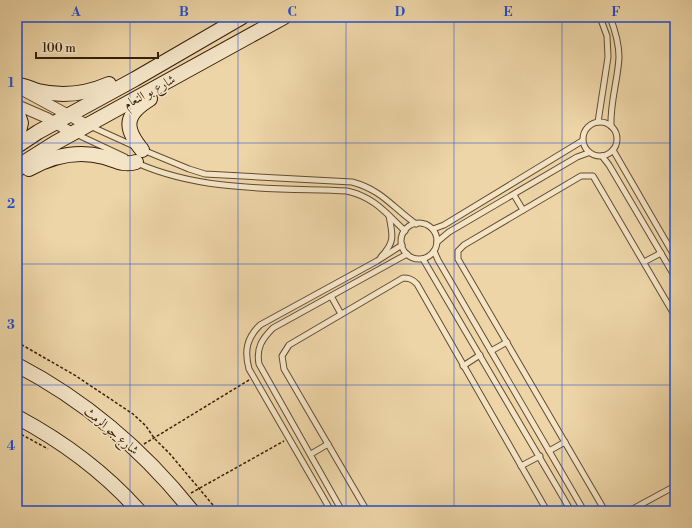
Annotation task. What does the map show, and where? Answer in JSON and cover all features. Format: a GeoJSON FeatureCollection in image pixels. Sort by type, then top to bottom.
{"type":"FeatureCollection","features":[{"type":"Feature","properties":{"kind":"street","name":"شارع بو النعام"},"geometry":{"type":"LineString","coordinates":[[17,146],[68,114],[135,79],[242,17]]}},
{"type":"Feature","properties":{"kind":"street","name":"شارع بو النعام"},"geometry":{"type":"LineString","coordinates":[[17,170],[28,160],[72,133],[284,17]]}},
{"type":"Feature","properties":{"kind":"street"},"geometry":{"type":"LineString","coordinates":[[142,150],[130,132],[131,117],[142,104],[170,86],[176,76]]}},
{"type":"Feature","properties":{"kind":"street"},"geometry":{"type":"LineString","coordinates":[[17,86],[50,93],[68,94],[89,91],[114,82],[135,79]]}},
{"type":"Feature","properties":{"kind":"street"},"geometry":{"type":"LineString","coordinates":[[17,86],[87,125]]}},
{"type":"Feature","properties":{"kind":"street"},"geometry":{"type":"LineString","coordinates":[[17,105],[55,122],[72,133]]}},
{"type":"Feature","properties":{"kind":"street"},"geometry":{"type":"LineString","coordinates":[[17,111],[21,123],[17,140]]}},
{"type":"Feature","properties":{"kind":"street"},"geometry":{"type":"LineString","coordinates":[[17,176],[41,162],[57,156],[72,154],[97,156],[125,164],[136,162]]}},
{"type":"Feature","properties":{"kind":"street"},"geometry":{"type":"LineString","coordinates":[[17,358],[36,375]]}},
{"type":"Feature","properties":{"kind":"street","name":"شارع جو الرمث"},"geometry":{"type":"LineString","coordinates":[[17,365],[36,375],[94,413],[137,449],[192,511]]}},
{"type":"Feature","properties":{"kind":"street"},"geometry":{"type":"LineString","coordinates":[[17,375],[57,396],[71,397]]}},
{"type":"Feature","properties":{"kind":"street"},"geometry":{"type":"LineString","coordinates":[[17,417],[37,428],[79,457],[119,490],[139,511]]}},
{"type":"Feature","properties":{"kind":"street"},"geometry":{"type":"LineString","coordinates":[[182,498],[196,511]]}},
{"type":"Feature","properties":{"kind":"lane"},"geometry":{"type":"LineString","coordinates":[[598,122],[608,58],[607,36],[600,17]]}},
{"type":"Feature","properties":{"kind":"lane"},"geometry":{"type":"LineString","coordinates":[[582,141],[588,152],[597,156],[602,156],[613,150],[617,138],[611,126],[610,114],[619,57],[616,32],[610,17]]}},
{"type":"Feature","properties":{"kind":"lane"},"geometry":{"type":"LineString","coordinates":[[433,229],[444,225],[582,141],[586,128],[598,122],[611,126]]}},
{"type":"Feature","properties":{"kind":"lane"},"geometry":{"type":"LineString","coordinates":[[87,125],[142,150],[189,169],[206,174],[352,182],[365,185],[376,190],[416,224]]}},
{"type":"Feature","properties":{"kind":"lane"},"geometry":{"type":"LineString","coordinates":[[72,133],[162,173],[191,181],[225,185],[347,191],[361,194],[373,200],[404,231]]}},
{"type":"Feature","properties":{"kind":"lane"},"geometry":{"type":"LineString","coordinates":[[613,150],[675,257]]}},
{"type":"Feature","properties":{"kind":"lane"},"geometry":{"type":"LineString","coordinates":[[404,231],[402,245],[407,254],[414,258],[423,259],[434,251],[437,242],[449,232],[588,152]]}},
{"type":"Feature","properties":{"kind":"lane"},"geometry":{"type":"LineString","coordinates":[[602,156],[609,165],[675,277]]}},
{"type":"Feature","properties":{"kind":"lane"},"geometry":{"type":"LineString","coordinates":[[605,511],[458,259],[458,251],[464,245],[581,176],[593,176],[675,316]]}},
{"type":"Feature","properties":{"kind":"lane"},"geometry":{"type":"LineString","coordinates":[[514,195],[523,210]]}},
{"type":"Feature","properties":{"kind":"lane"},"geometry":{"type":"LineString","coordinates":[[377,261],[390,246],[392,235],[389,216]]}},
{"type":"Feature","properties":{"kind":"lane"},"geometry":{"type":"LineString","coordinates":[[404,231],[416,224],[425,224],[433,229],[437,242]]}},
{"type":"Feature","properties":{"kind":"lane"},"geometry":{"type":"LineString","coordinates":[[332,511],[249,369],[246,357],[247,342],[252,333],[260,325],[377,261],[402,245]]}},
{"type":"Feature","properties":{"kind":"lane"},"geometry":{"type":"LineString","coordinates":[[434,251],[584,511]]}},
{"type":"Feature","properties":{"kind":"lane"},"geometry":{"type":"LineString","coordinates":[[644,262],[661,252]]}},
{"type":"Feature","properties":{"kind":"lane"},"geometry":{"type":"LineString","coordinates":[[342,511],[259,364],[259,346],[264,337],[273,328],[407,254]]}},
{"type":"Feature","properties":{"kind":"lane"},"geometry":{"type":"LineString","coordinates":[[423,259],[571,511]]}},
{"type":"Feature","properties":{"kind":"lane"},"geometry":{"type":"LineString","coordinates":[[367,511],[284,369],[282,356],[289,345],[402,278],[412,279],[417,284],[546,511]]}},
{"type":"Feature","properties":{"kind":"lane"},"geometry":{"type":"LineString","coordinates":[[331,296],[341,314]]}},
{"type":"Feature","properties":{"kind":"lane"},"geometry":{"type":"LineString","coordinates":[[491,351],[507,342]]}},
{"type":"Feature","properties":{"kind":"lane"},"geometry":{"type":"LineString","coordinates":[[463,366],[480,355]]}},
{"type":"Feature","properties":{"kind":"lane"},"geometry":{"type":"LineString","coordinates":[[548,451],[565,442]]}},
{"type":"Feature","properties":{"kind":"lane"},"geometry":{"type":"LineString","coordinates":[[311,454],[328,444]]}},
{"type":"Feature","properties":{"kind":"lane"},"geometry":{"type":"LineString","coordinates":[[521,466],[540,456]]}},
{"type":"Feature","properties":{"kind":"lane"},"geometry":{"type":"LineString","coordinates":[[629,511],[675,486]]}},
{"type":"Feature","properties":{"kind":"path"},"geometry":{"type":"LineString","coordinates":[[17,342],[76,376],[133,414],[146,426],[154,438],[200,488],[218,511]]}},
{"type":"Feature","properties":{"kind":"path"},"geometry":{"type":"LineString","coordinates":[[137,449],[254,377]]}},
{"type":"Feature","properties":{"kind":"path"},"geometry":{"type":"LineString","coordinates":[[17,432],[53,452]]}},
{"type":"Feature","properties":{"kind":"path"},"geometry":{"type":"LineString","coordinates":[[182,498],[289,438]]}}]}
